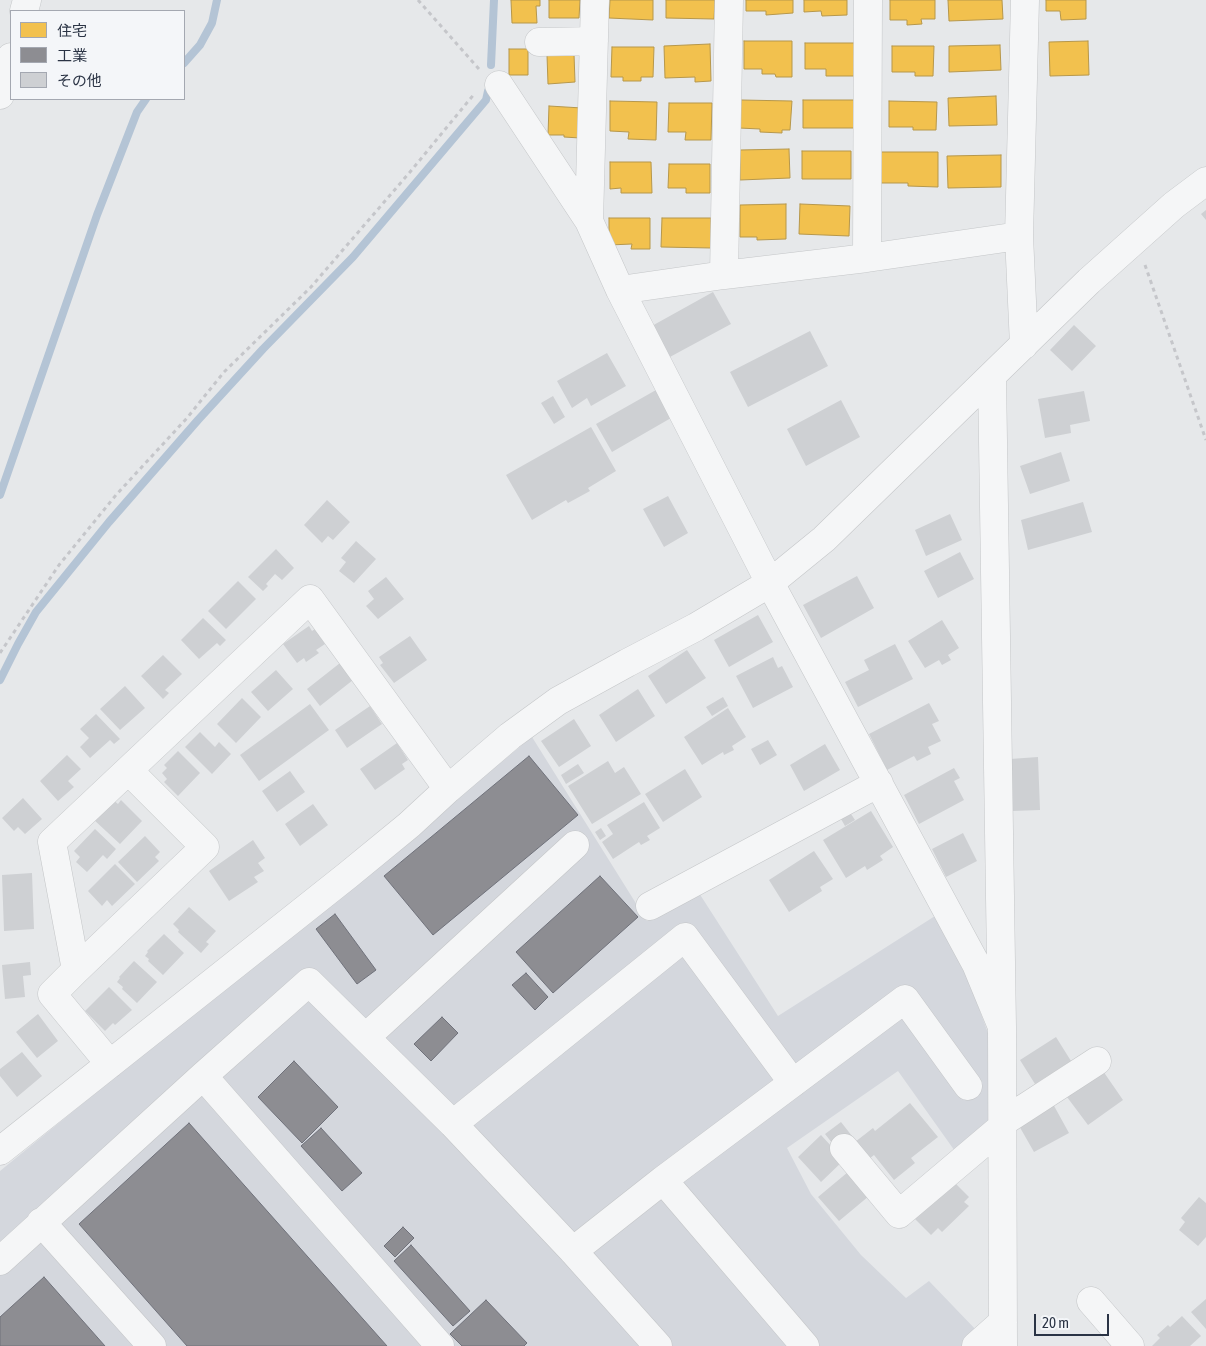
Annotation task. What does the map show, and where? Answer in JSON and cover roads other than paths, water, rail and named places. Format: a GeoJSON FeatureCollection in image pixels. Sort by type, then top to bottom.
{"type":"FeatureCollection","features":[{"type":"Feature","properties":{"kind":"street"},"geometry":{"type":"LineString","coordinates":[[589,221],[595,0]]}},
{"type":"Feature","properties":{"kind":"street"},"geometry":{"type":"LineString","coordinates":[[724,275],[729,0]]}},
{"type":"Feature","properties":{"kind":"street"},"geometry":{"type":"LineString","coordinates":[[867,258],[868,0]]}},
{"type":"Feature","properties":{"kind":"street"},"geometry":{"type":"LineString","coordinates":[[1024,0],[1019,236],[1024,345]]}},
{"type":"Feature","properties":{"kind":"street"},"geometry":{"type":"LineString","coordinates":[[539,42],[594,41]]}},
{"type":"Feature","properties":{"kind":"street"},"geometry":{"type":"LineString","coordinates":[[0,95],[10,60]]}},
{"type":"Feature","properties":{"kind":"street"},"geometry":{"type":"LineString","coordinates":[[493,81],[589,221],[620,290],[770,583],[976,964],[1002,1027]]}},
{"type":"Feature","properties":{"kind":"street"},"geometry":{"type":"LineString","coordinates":[[0,1151],[348,875],[409,825],[510,736],[558,701],[696,627],[770,583],[824,539],[1089,281],[1174,205],[1206,181]]}},
{"type":"Feature","properties":{"kind":"street"},"geometry":{"type":"LineString","coordinates":[[620,290],[1019,236]]}},
{"type":"Feature","properties":{"kind":"street"},"geometry":{"type":"LineString","coordinates":[[976,1346],[1003,1334],[1002,1027],[992,376]]}},
{"type":"Feature","properties":{"kind":"street"},"geometry":{"type":"LineString","coordinates":[[76,970],[52,842],[310,599],[448,789]]}},
{"type":"Feature","properties":{"kind":"street"},"geometry":{"type":"LineString","coordinates":[[110,1064],[52,994],[205,847],[129,771]]}},
{"type":"Feature","properties":{"kind":"street"},"geometry":{"type":"LineString","coordinates":[[650,906],[879,783]]}},
{"type":"Feature","properties":{"kind":"street"},"geometry":{"type":"LineString","coordinates":[[366,1037],[575,845]]}},
{"type":"Feature","properties":{"kind":"street"},"geometry":{"type":"LineString","coordinates":[[453,1124],[685,937],[793,1083]]}},
{"type":"Feature","properties":{"kind":"street"},"geometry":{"type":"LineString","coordinates":[[0,1261],[309,982],[453,1124],[573,1251],[658,1346]]}},
{"type":"Feature","properties":{"kind":"street"},"geometry":{"type":"LineString","coordinates":[[573,1251],[663,1180],[905,999],[968,1086]]}},
{"type":"Feature","properties":{"kind":"street"},"geometry":{"type":"LineString","coordinates":[[844,1148],[899,1214],[1002,1124],[1097,1061]]}},
{"type":"Feature","properties":{"kind":"street"},"geometry":{"type":"LineString","coordinates":[[203,1076],[440,1346]]}},
{"type":"Feature","properties":{"kind":"street"},"geometry":{"type":"LineString","coordinates":[[663,1180],[805,1346]]}},
{"type":"Feature","properties":{"kind":"street"},"geometry":{"type":"LineString","coordinates":[[41,1222],[152,1346]]}},
{"type":"Feature","properties":{"kind":"street"},"geometry":{"type":"LineString","coordinates":[[1091,1301],[1130,1346]]}},
{"type":"Feature","properties":{"kind":"waterway"},"geometry":{"type":"LineString","coordinates":[[185,62],[200,45],[212,23],[217,0]]}},
{"type":"Feature","properties":{"kind":"waterway"},"geometry":{"type":"LineString","coordinates":[[491,65],[494,0]]}},
{"type":"Feature","properties":{"kind":"waterway"},"geometry":{"type":"LineString","coordinates":[[0,680],[36,612],[109,522],[263,349],[353,257],[486,100],[488,91]]}},
{"type":"Feature","properties":{"kind":"waterway"},"geometry":{"type":"LineString","coordinates":[[0,495],[97,215],[137,112],[145,100]]}}]}
